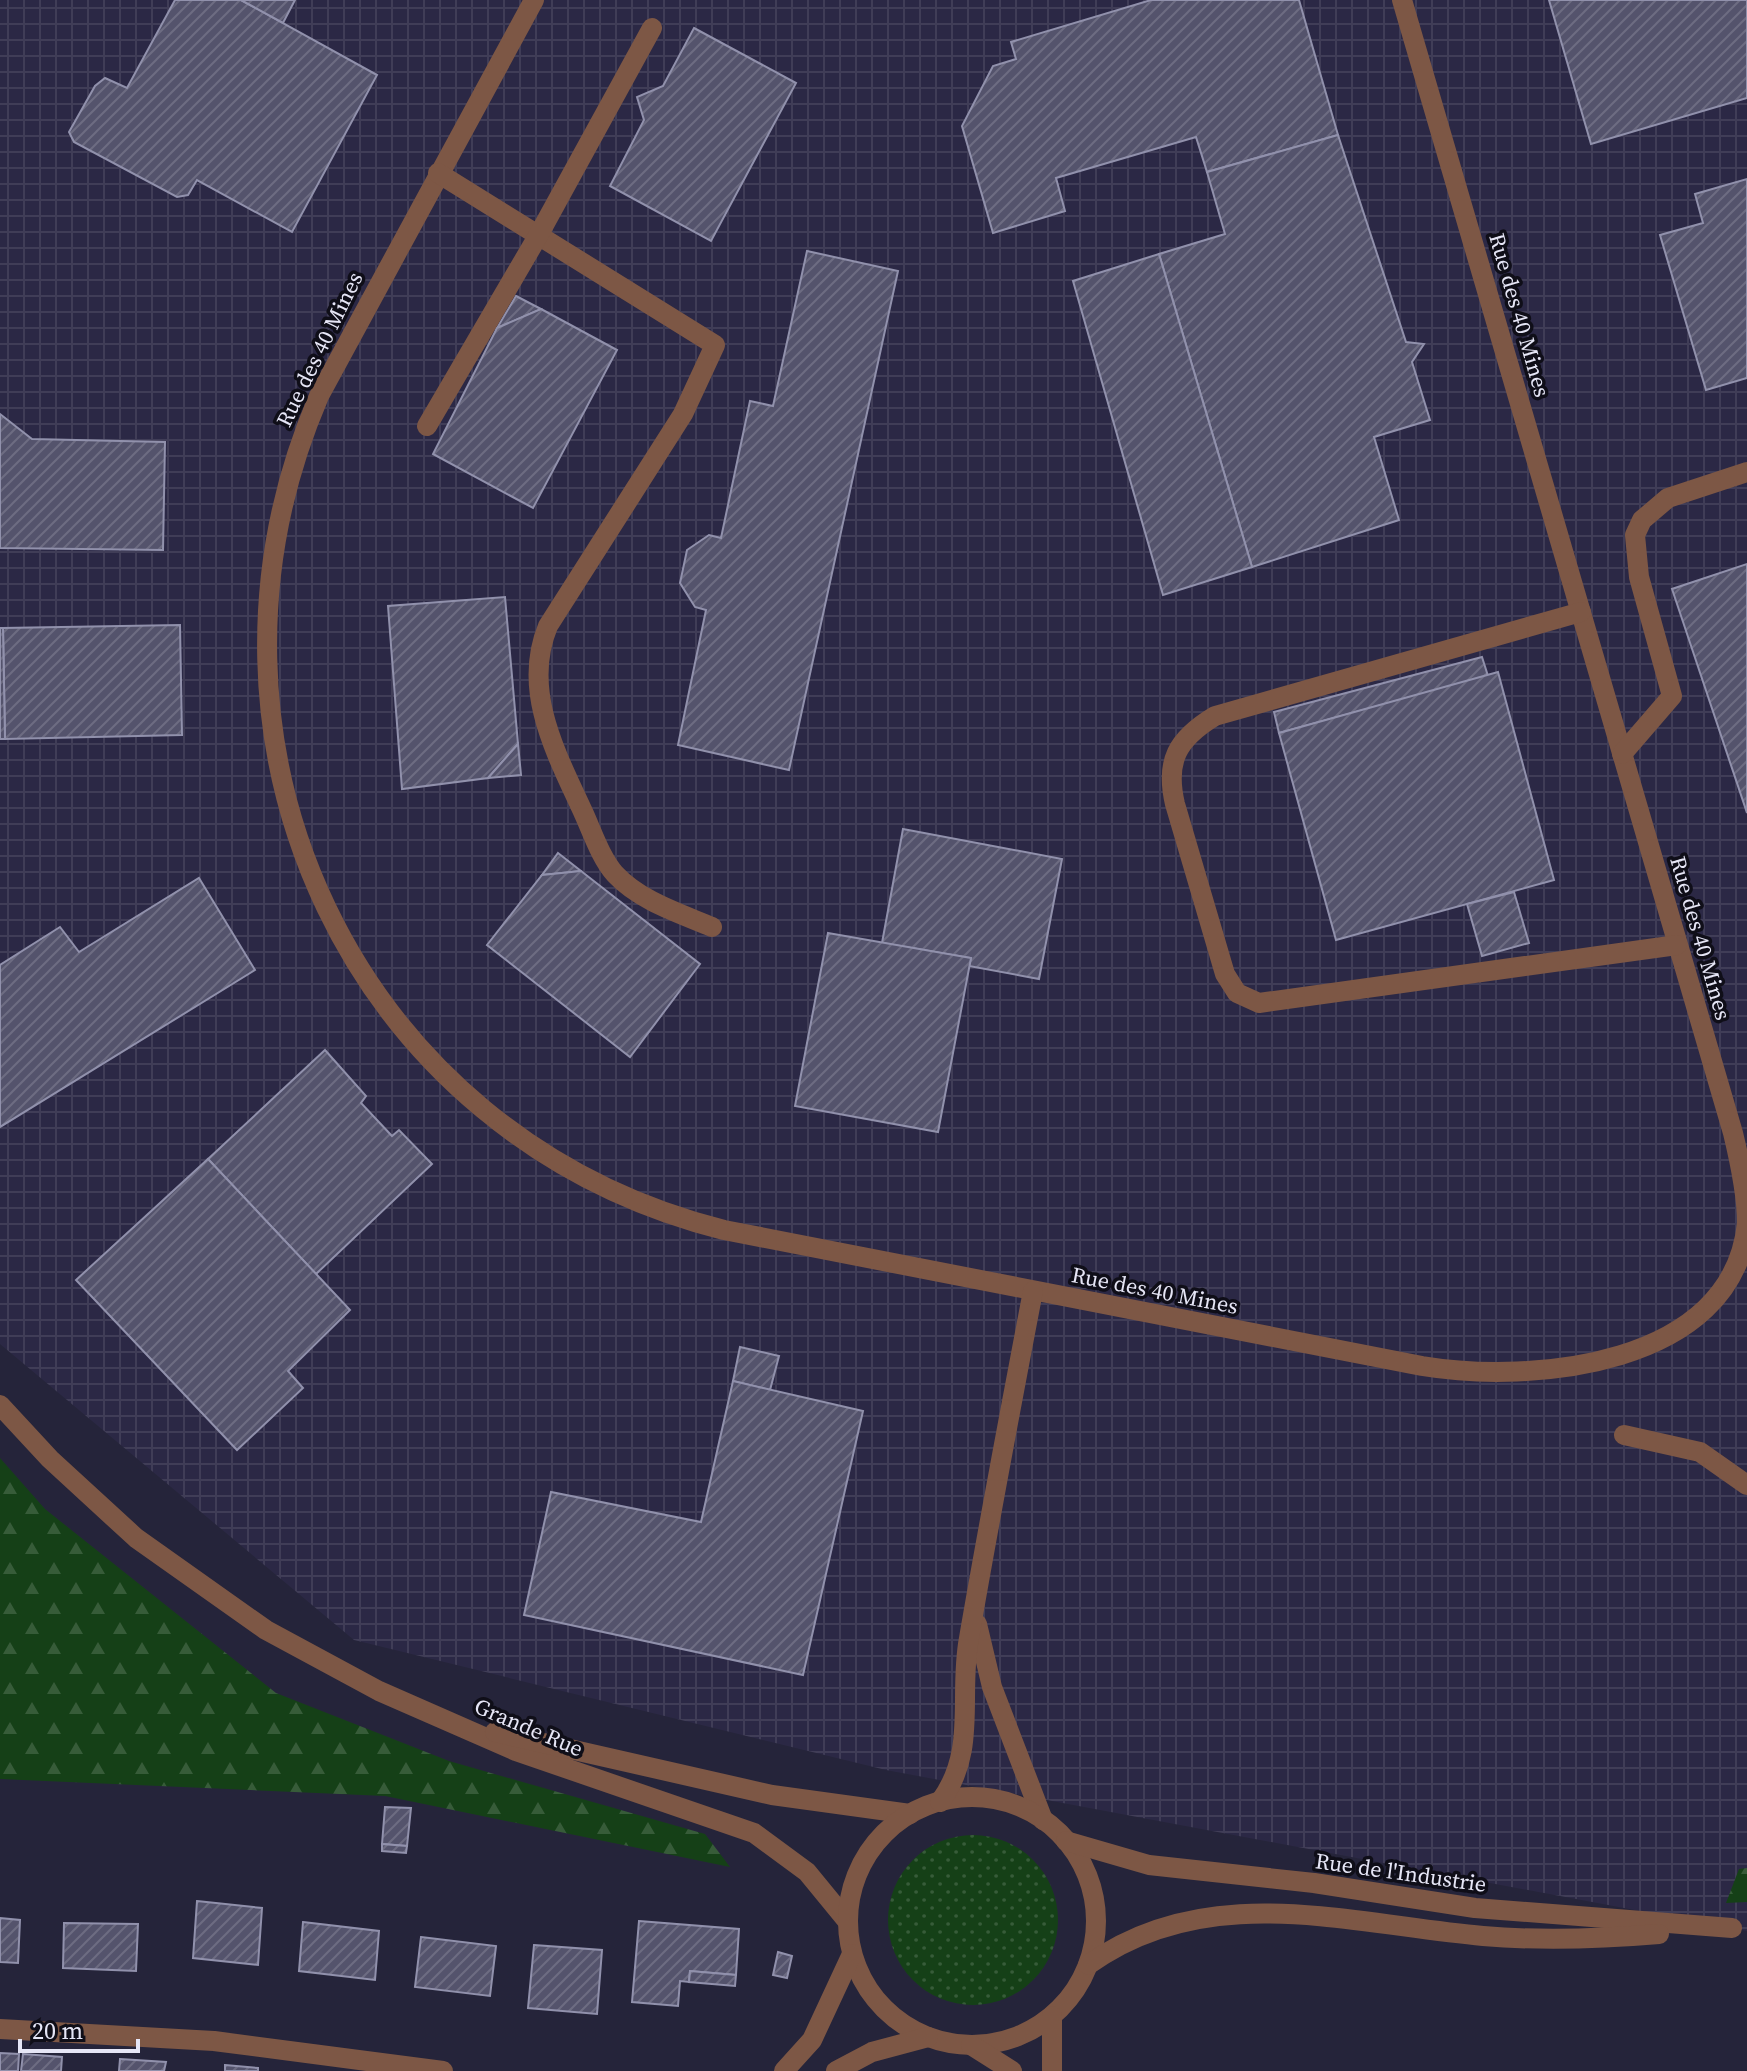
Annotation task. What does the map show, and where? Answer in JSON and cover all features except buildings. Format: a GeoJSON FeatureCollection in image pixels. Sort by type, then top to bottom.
{"type":"FeatureCollection","features":[{"type":"Feature","properties":{"kind":"street","name":"Rue des 40 Mines"},"geometry":{"type":"LineString","coordinates":[[534,0],[319,396],[292,463],[273,545],[266,629],[275,749],[301,845],[336,931],[377,996],[429,1059],[511,1130],[591,1181],[639,1203],[703,1224],[1422,1366],[1494,1374],[1563,1368],[1641,1348],[1696,1318],[1731,1275],[1747,1222],[1736,1146],[1402,0]]}},
{"type":"Feature","properties":{"kind":"street"},"geometry":{"type":"LineString","coordinates":[[427,426],[538,236],[652,28]]}},
{"type":"Feature","properties":{"kind":"street"},"geometry":{"type":"LineString","coordinates":[[438,173],[715,345],[683,414],[548,626],[539,647],[537,673],[539,698],[557,753],[614,873],[650,900],[712,927]]}},
{"type":"Feature","properties":{"kind":"street"},"geometry":{"type":"LineString","coordinates":[[1622,754],[1672,696],[1639,577],[1635,535],[1642,520],[1668,498],[1747,472]]}},
{"type":"Feature","properties":{"kind":"street"},"geometry":{"type":"LineString","coordinates":[[1581,612],[1215,716],[1196,727],[1171,763],[1170,782],[1179,818],[1225,974],[1237,993],[1259,1003],[1677,945]]}},
{"type":"Feature","properties":{"kind":"street"},"geometry":{"type":"LineString","coordinates":[[940,1802],[957,1773],[965,1743],[966,1664],[974,1608],[1033,1291]]}},
{"type":"Feature","properties":{"kind":"street"},"geometry":{"type":"LineString","coordinates":[[0,1405],[111,1516],[200,1586],[266,1630],[340,1672],[457,1723]]}},
{"type":"Feature","properties":{"kind":"street"},"geometry":{"type":"LineString","coordinates":[[1624,1435],[1700,1452],[1747,1485]]}},
{"type":"Feature","properties":{"kind":"street"},"geometry":{"type":"LineString","coordinates":[[974,1608],[992,1687],[1043,1820]]}},
{"type":"Feature","properties":{"kind":"street","name":"Grande Rue"},"geometry":{"type":"LineString","coordinates":[[457,1723],[772,1795],[910,1814]]}},
{"type":"Feature","properties":{"kind":"street","name":"Grande Rue"},"geometry":{"type":"LineString","coordinates":[[457,1723],[538,1760],[754,1833],[807,1872],[848,1922]]}},
{"type":"Feature","properties":{"kind":"street","name":"Grande Rue"},"geometry":{"type":"LineString","coordinates":[[993,1800],[1024,1809],[1043,1820],[1066,1841],[1085,1872],[1093,1894],[1095,1930],[1088,1965],[1072,1994],[1052,2016],[1014,2037],[971,2045],[928,2037],[902,2024],[880,2005],[863,1981],[852,1954],[848,1922],[854,1883],[865,1860],[880,1839],[910,1814],[940,1802],[993,1800]]}},
{"type":"Feature","properties":{"kind":"street","name":"Rue de l'Industrie"},"geometry":{"type":"LineString","coordinates":[[1066,1841],[1109,1856],[1149,1865],[1314,1883],[1475,1908],[1740,1928]]}},
{"type":"Feature","properties":{"kind":"street","name":"Rue de l'Industrie"},"geometry":{"type":"LineString","coordinates":[[1088,1965],[1118,1944],[1148,1930],[1190,1919],[1222,1915],[1328,1917],[1482,1936],[1566,1940],[1740,1928]]}},
{"type":"Feature","properties":{"kind":"street"},"geometry":{"type":"LineString","coordinates":[[784,2071],[812,2040],[852,1954]]}},
{"type":"Feature","properties":{"kind":"street"},"geometry":{"type":"LineString","coordinates":[[1052,2016],[1052,2071]]}},
{"type":"Feature","properties":{"kind":"street"},"geometry":{"type":"LineString","coordinates":[[0,2029],[214,2041],[443,2071]]}},
{"type":"Feature","properties":{"kind":"street","name":"Grande Rue"},"geometry":{"type":"LineString","coordinates":[[836,2071],[872,2052],[928,2037]]}},
{"type":"Feature","properties":{"kind":"street","name":"Grande Rue"},"geometry":{"type":"LineString","coordinates":[[971,2045],[1012,2071]]}},
{"type":"Feature","properties":{"kind":"shaded area"},"geometry":{"type":"Polygon","coordinates":[[[0,0],[1747,0],[1747,1931],[886,1770],[354,1640],[0,1344],[0,0]]]}},
{"type":"Feature","properties":{"kind":"green space"},"geometry":{"type":"Polygon","coordinates":[[[0,1458],[45,1509],[276,1693],[449,1761],[705,1834],[730,1867],[385,1796],[0,1779],[0,1458]]]}},
{"type":"Feature","properties":{"kind":"green space"},"geometry":{"type":"Polygon","coordinates":[[[973,1835],[1005,1842],[1033,1860],[1051,1888],[1058,1920],[1051,1952],[1033,1980],[1005,1998],[973,2005],[941,1998],[913,1980],[895,1952],[888,1920],[895,1888],[913,1860],[941,1842],[973,1835]]]}},
{"type":"Feature","properties":{"kind":"green space"},"geometry":{"type":"Polygon","coordinates":[[[1747,1868],[1747,1902],[1726,1903],[1739,1869],[1747,1868]]]}}]}
